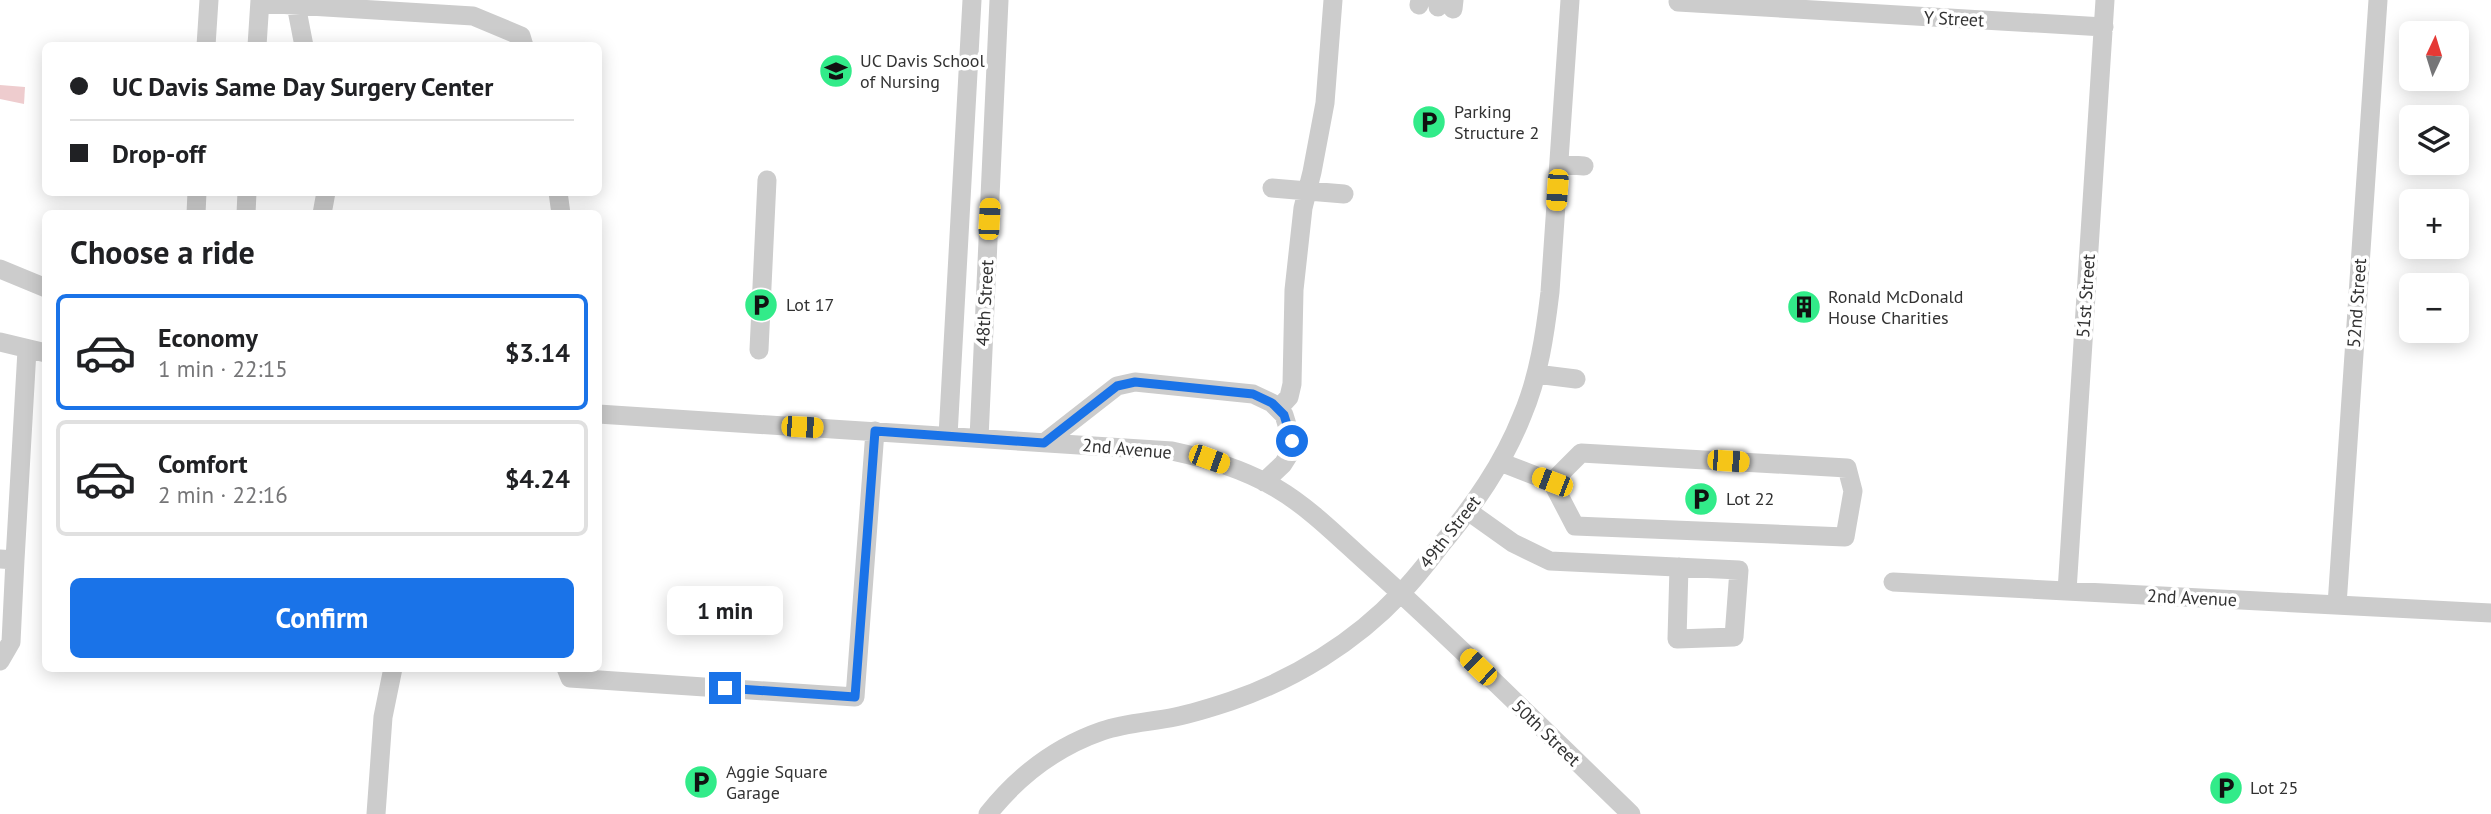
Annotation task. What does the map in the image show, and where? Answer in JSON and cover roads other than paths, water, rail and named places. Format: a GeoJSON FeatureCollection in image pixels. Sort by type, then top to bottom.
{"type":"FeatureCollection","features":[{"type":"Feature","properties":{"kind":"street"},"geometry":{"type":"LineString","coordinates":[[205,42],[209,0]]}},
{"type":"Feature","properties":{"kind":"street","name":"48th Street"},"geometry":{"type":"LineString","coordinates":[[948,436],[972,0]]}},
{"type":"Feature","properties":{"kind":"street","name":"48th Street"},"geometry":{"type":"LineString","coordinates":[[979,438],[999,0]]}},
{"type":"Feature","properties":{"kind":"street"},"geometry":{"type":"LineString","coordinates":[[1278,409],[1289,397],[1292,383],[1294,290],[1303,208],[1325,103],[1333,0]]}},
{"type":"Feature","properties":{"kind":"street","name":"49th Street"},"geometry":{"type":"LineString","coordinates":[[988,814],[1026,773],[1056,752],[1103,731],[1204,709],[1271,685],[1312,663],[1345,642],[1401,594],[1468,511],[1500,462],[1523,414],[1545,333],[1570,0]]}},
{"type":"Feature","properties":{"kind":"street","name":"51st Street"},"geometry":{"type":"LineString","coordinates":[[2067,591],[2105,0]]}},
{"type":"Feature","properties":{"kind":"street","name":"52nd Street"},"geometry":{"type":"LineString","coordinates":[[2337,605],[2378,0]]}},
{"type":"Feature","properties":{"kind":"street"},"geometry":{"type":"LineString","coordinates":[[257,42],[260,2],[473,8],[522,36],[523,42]]}},
{"type":"Feature","properties":{"kind":"street","name":"Y Street"},"geometry":{"type":"LineString","coordinates":[[1678,2],[1825,6],[2104,27]]}},
{"type":"Feature","properties":{"kind":"street"},"geometry":{"type":"LineString","coordinates":[[296,5],[303,42]]}},
{"type":"Feature","properties":{"kind":"street"},"geometry":{"type":"LineString","coordinates":[[1559,164],[1584,166]]}},
{"type":"Feature","properties":{"kind":"street"},"geometry":{"type":"LineString","coordinates":[[759,350],[767,180]]}},
{"type":"Feature","properties":{"kind":"street"},"geometry":{"type":"LineString","coordinates":[[1272,188],[1344,194]]}},
{"type":"Feature","properties":{"kind":"street"},"geometry":{"type":"LineString","coordinates":[[0,269],[42,286]]}},
{"type":"Feature","properties":{"kind":"street"},"geometry":{"type":"LineString","coordinates":[[0,342],[36,352],[8,560],[11,642],[0,661]]}},
{"type":"Feature","properties":{"kind":"street"},"geometry":{"type":"LineString","coordinates":[[1536,374],[1576,379]]}},
{"type":"Feature","properties":{"kind":"street"},"geometry":{"type":"LineString","coordinates":[[1044,443],[1117,386],[1135,382],[1253,394],[1278,409],[1290,428],[1290,453],[1283,464],[1264,482]]}},
{"type":"Feature","properties":{"kind":"street","name":"2nd Avenue"},"geometry":{"type":"LineString","coordinates":[[602,414],[1172,451],[1209,459],[1264,482],[1308,511],[1401,594]]}},
{"type":"Feature","properties":{"kind":"street"},"geometry":{"type":"LineString","coordinates":[[568,672],[570,678],[855,697],[875,431]]}},
{"type":"Feature","properties":{"kind":"street"},"geometry":{"type":"LineString","coordinates":[[1500,462],[1552,482],[1574,526],[1845,537],[1853,491],[1847,468],[1581,453],[1552,482]]}},
{"type":"Feature","properties":{"kind":"street"},"geometry":{"type":"LineString","coordinates":[[1468,511],[1513,543],[1550,561],[1679,567],[1738,570],[1734,637],[1677,639],[1679,567]]}},
{"type":"Feature","properties":{"kind":"street","name":"2nd Avenue"},"geometry":{"type":"LineString","coordinates":[[1893,582],[2491,613]]}},
{"type":"Feature","properties":{"kind":"street","name":"50th Street"},"geometry":{"type":"LineString","coordinates":[[1401,594],[1631,814]]}},
{"type":"Feature","properties":{"kind":"street"},"geometry":{"type":"LineString","coordinates":[[376,814],[383,717],[392,672]]}},
{"type":"Feature","properties":{"kind":"place","name":"UC Davis School of Nursing"},"geometry":{"type":"Point","coordinates":[836,71]}},
{"type":"Feature","properties":{"kind":"place","name":"Parking Structure 2"},"geometry":{"type":"Point","coordinates":[1429,122]}},
{"type":"Feature","properties":{"kind":"place","name":"Lot 17"},"geometry":{"type":"Point","coordinates":[761,305]}},
{"type":"Feature","properties":{"kind":"place","name":"Ronald McDonald House Charities"},"geometry":{"type":"Point","coordinates":[1804,307]}},
{"type":"Feature","properties":{"kind":"place","name":"Lot 22"},"geometry":{"type":"Point","coordinates":[1701,499]}},
{"type":"Feature","properties":{"kind":"place","name":"Aggie Square Garage"},"geometry":{"type":"Point","coordinates":[701,782]}},
{"type":"Feature","properties":{"kind":"place","name":"Lot 25"},"geometry":{"type":"Point","coordinates":[2226,788]}}]}
